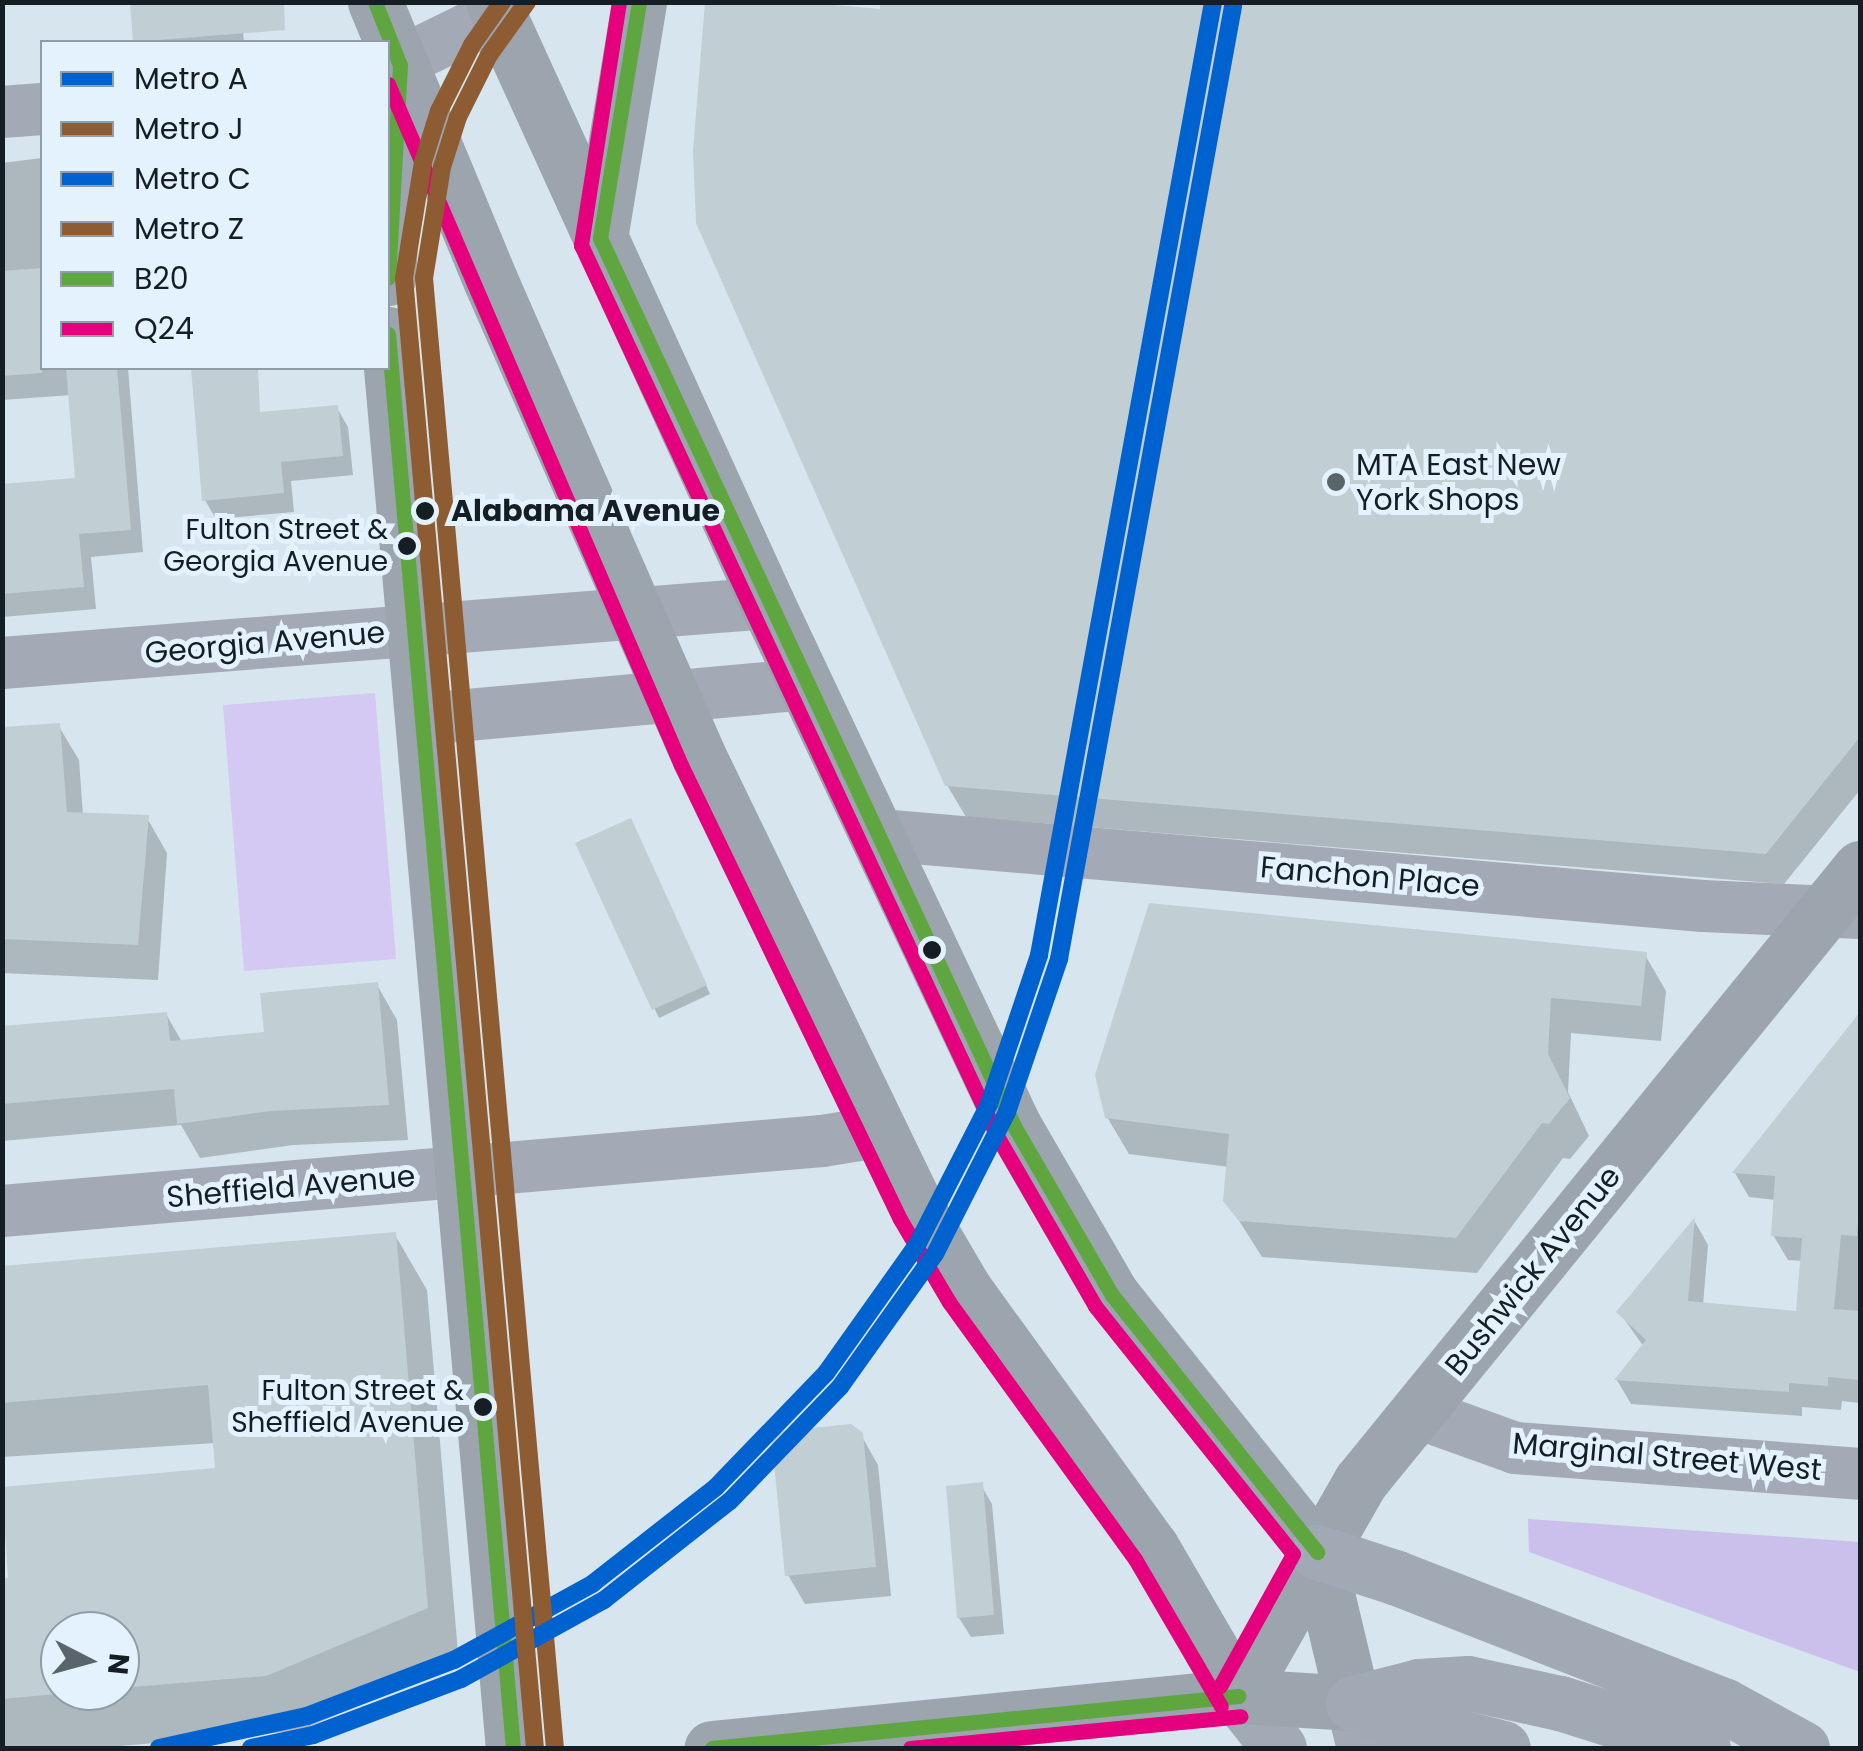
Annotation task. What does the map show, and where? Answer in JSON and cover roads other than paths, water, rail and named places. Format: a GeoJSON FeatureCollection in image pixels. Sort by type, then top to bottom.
{"type":"FeatureCollection","features":[{"type":"Feature","properties":{"kind":"highway"},"geometry":{"type":"LineString","coordinates":[[1317,1552],[1397,1578],[1723,1705],[1802,1748]]}},
{"type":"Feature","properties":{"kind":"highway"},"geometry":{"type":"LineString","coordinates":[[1359,1726],[1419,1686],[1468,1683],[1560,1704],[1703,1748]]}},
{"type":"Feature","properties":{"kind":"highway"},"geometry":{"type":"LineString","coordinates":[[1359,1726],[1402,1722],[1504,1748]]}},
{"type":"Feature","properties":{"kind":"main road"},"geometry":{"type":"LineString","coordinates":[[376,2],[387,40]]}},
{"type":"Feature","properties":{"kind":"main road"},"geometry":{"type":"LineString","coordinates":[[600,238],[639,2]]}},
{"type":"Feature","properties":{"kind":"main road"},"geometry":{"type":"LineString","coordinates":[[500,6],[600,238],[767,603],[880,835],[1014,1126],[1112,1295],[1317,1552],[1359,1726],[1238,1696],[712,1748]]}},
{"type":"Feature","properties":{"kind":"main road"},"geometry":{"type":"LineString","coordinates":[[390,208],[394,67]]}},
{"type":"Feature","properties":{"kind":"main road"},"geometry":{"type":"LineString","coordinates":[[394,67],[674,699],[878,1132],[965,1290],[1152,1548],[1238,1696],[1279,1748]]}},
{"type":"Feature","properties":{"kind":"main road"},"geometry":{"type":"LineString","coordinates":[[390,356],[513,1748]]}},
{"type":"Feature","properties":{"kind":"main road","name":"Bushwick Avenue"},"geometry":{"type":"LineString","coordinates":[[1238,1696],[1360,1482],[1842,913],[1860,868]]}},
{"type":"Feature","properties":{"kind":"street"},"geometry":{"type":"LineString","coordinates":[[394,67],[500,6]]}},
{"type":"Feature","properties":{"kind":"street"},"geometry":{"type":"LineString","coordinates":[[2,112],[40,109]]}},
{"type":"Feature","properties":{"kind":"street","name":"Georgia Avenue"},"geometry":{"type":"LineString","coordinates":[[2,663],[767,603]]}},
{"type":"Feature","properties":{"kind":"street"},"geometry":{"type":"LineString","coordinates":[[424,719],[806,684]]}},
{"type":"Feature","properties":{"kind":"street","name":"Fanchon Place"},"geometry":{"type":"LineString","coordinates":[[880,835],[1703,906],[1842,913]]}},
{"type":"Feature","properties":{"kind":"street","name":"Sheffield Avenue"},"geometry":{"type":"LineString","coordinates":[[2,1211],[878,1132]]}},
{"type":"Feature","properties":{"kind":"street","name":"Marginal Street West"},"geometry":{"type":"LineString","coordinates":[[1418,1413],[1515,1448],[1860,1474]]}},
{"type":"Feature","properties":{"kind":"metro line","name":"Z"},"geometry":{"type":"LineString","coordinates":[[502,2],[472,45],[439,111],[423,162],[404,278],[535,1748]]}},
{"type":"Feature","properties":{"kind":"metro line","name":"J"},"geometry":{"type":"LineString","coordinates":[[527,2],[489,55],[458,117],[442,167],[424,278],[555,1748]]}},
{"type":"Feature","properties":{"kind":"metro line","name":"A"},"geometry":{"type":"LineString","coordinates":[[159,1748],[307,1716],[454,1660],[592,1584],[716,1487],[826,1373],[917,1245],[989,1104],[1039,955],[1213,2]]}},
{"type":"Feature","properties":{"kind":"metro line","name":"C"},"geometry":{"type":"LineString","coordinates":[[251,1748],[313,1735],[461,1679],[604,1600],[730,1501],[840,1387],[935,1254],[1007,1112],[1059,959],[1233,6]]}},
{"type":"Feature","properties":{"kind":"place","name":"MTA East New York Shops"},"geometry":{"type":"Point","coordinates":[1336,482]}},
{"type":"Feature","properties":{"kind":"place","name":"Alabama Avenue"},"geometry":{"type":"Point","coordinates":[425,511]}},
{"type":"Feature","properties":{"kind":"place","name":"Fulton Street & Georgia Avenue"},"geometry":{"type":"Point","coordinates":[407,546]}},
{"type":"Feature","properties":{"kind":"place","name":"Fulton Street & Sheffield Avenue"},"geometry":{"type":"Point","coordinates":[483,1407]}}]}
